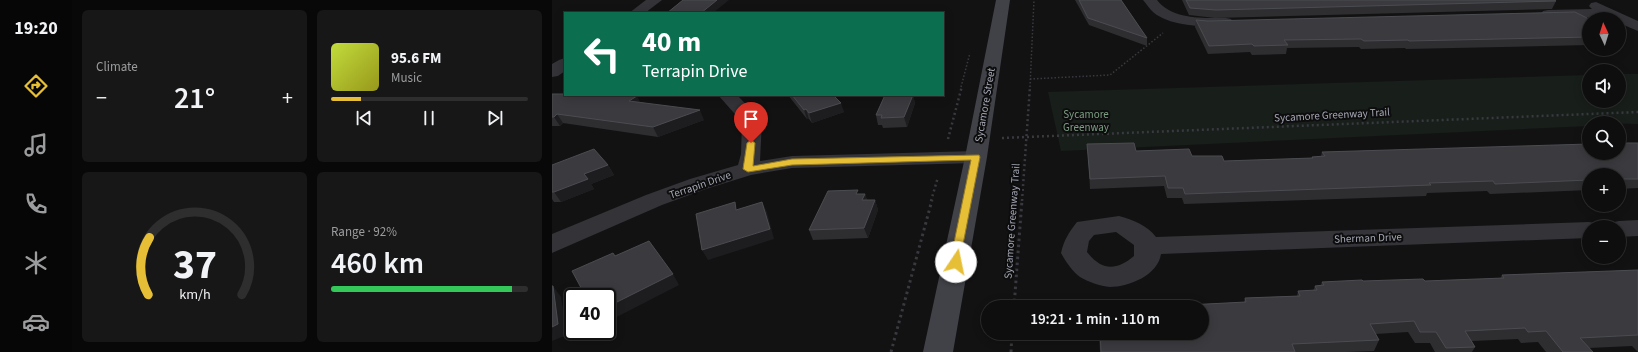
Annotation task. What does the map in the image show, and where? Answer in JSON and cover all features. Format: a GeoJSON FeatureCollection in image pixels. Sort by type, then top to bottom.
{"type":"FeatureCollection","features":[{"type":"Feature","properties":{"kind":"street"},"geometry":{"type":"LineString","coordinates":[[637,12],[655,0]]}},
{"type":"Feature","properties":{"kind":"street","name":"Sycamore Street"},"geometry":{"type":"LineString","coordinates":[[938,352],[976,157],[1003,0]]}},
{"type":"Feature","properties":{"kind":"street"},"geometry":{"type":"LineString","coordinates":[[1150,0],[1152,5],[1159,11],[1181,19],[1215,23],[1239,22]]}},
{"type":"Feature","properties":{"kind":"street"},"geometry":{"type":"LineString","coordinates":[[1584,0],[1608,12]]}},
{"type":"Feature","properties":{"kind":"street"},"geometry":{"type":"LineString","coordinates":[[1531,15],[1582,14]]}},
{"type":"Feature","properties":{"kind":"street"},"geometry":{"type":"LineString","coordinates":[[1626,21],[1638,27]]}},
{"type":"Feature","properties":{"kind":"street"},"geometry":{"type":"LineString","coordinates":[[552,72],[564,64]]}},
{"type":"Feature","properties":{"kind":"street"},"geometry":{"type":"LineString","coordinates":[[552,81],[564,80]]}},
{"type":"Feature","properties":{"kind":"street"},"geometry":{"type":"LineString","coordinates":[[728,96],[752,121],[751,154],[748,169]]}},
{"type":"Feature","properties":{"kind":"street","name":"Terrapin Drive"},"geometry":{"type":"LineString","coordinates":[[552,244],[676,192],[748,169],[792,162],[976,157]]}},
{"type":"Feature","properties":{"kind":"street"},"geometry":{"type":"LineString","coordinates":[[1626,229],[1638,228]]}},
{"type":"Feature","properties":{"kind":"street","name":"Sherman Drive"},"geometry":{"type":"LineString","coordinates":[[1148,246],[1582,230]]}},
{"type":"Feature","properties":{"kind":"path","name":"Sycamore Greenway Trail"},"geometry":{"type":"LineString","coordinates":[[1015,300],[1027,137],[1034,0]]}},
{"type":"Feature","properties":{"kind":"path"},"geometry":{"type":"LineString","coordinates":[[1030,79],[1110,75],[1181,19]]}},
{"type":"Feature","properties":{"kind":"path","name":"Sycamore Greenway Trail"},"geometry":{"type":"LineString","coordinates":[[1014,138],[1638,112]]}},
{"type":"Feature","properties":{"kind":"path"},"geometry":{"type":"LineString","coordinates":[[1011,352],[1012,340]]}},
{"type":"Feature","properties":{"kind":"green space","name":"Sycamore Greenway"},"geometry":{"type":"Polygon","coordinates":[[[1626,74],[1638,74],[1638,124],[1626,124],[1626,116],[1582,116],[1582,126],[1061,151],[1048,92],[1582,75],[1582,108],[1626,108],[1626,74]]]}},
{"type":"Feature","properties":{"kind":"building"},"geometry":{"type":"Polygon","coordinates":[[[683,0],[717,0],[702,12],[668,12],[683,0]]]}},
{"type":"Feature","properties":{"kind":"building"},"geometry":{"type":"Polygon","coordinates":[[[1079,0],[1121,0],[1147,38],[1088,18],[1079,0]]]}},
{"type":"Feature","properties":{"kind":"building"},"geometry":{"type":"Polygon","coordinates":[[[1186,0],[1556,1],[1216,10],[1190,8],[1186,0]]]}},
{"type":"Feature","properties":{"kind":"building"},"geometry":{"type":"Polygon","coordinates":[[[1575,12],[1582,16],[1582,37],[1409,41],[1364,41],[1361,39],[1284,40],[1288,45],[1254,46],[1252,44],[1209,46],[1196,20],[1208,21],[1575,12]]]}},
{"type":"Feature","properties":{"kind":"building"},"geometry":{"type":"Polygon","coordinates":[[[552,94],[564,94],[564,96],[637,96],[629,101],[700,110],[653,127],[557,114],[552,117],[552,94]]]}},
{"type":"Feature","properties":{"kind":"building"},"geometry":{"type":"Polygon","coordinates":[[[793,96],[834,96],[841,103],[809,113],[806,109],[804,110],[793,96]]]}},
{"type":"Feature","properties":{"kind":"building"},"geometry":{"type":"Polygon","coordinates":[[[885,96],[913,96],[904,117],[881,118],[882,115],[876,115],[885,96]]]}},
{"type":"Feature","properties":{"kind":"building"},"geometry":{"type":"Polygon","coordinates":[[[1134,143],[1136,151],[1189,149],[1192,156],[1222,156],[1224,161],[1313,158],[1312,157],[1325,156],[1322,152],[1582,144],[1582,160],[1626,160],[1626,143],[1638,143],[1638,179],[1626,179],[1626,168],[1582,168],[1582,180],[1495,184],[1493,181],[1429,183],[1431,185],[1185,194],[1183,188],[1168,188],[1165,176],[1090,179],[1087,144],[1134,143]]]}},
{"type":"Feature","properties":{"kind":"building"},"geometry":{"type":"Polygon","coordinates":[[[594,149],[608,165],[584,174],[588,179],[552,192],[552,165],[594,149]]]}},
{"type":"Feature","properties":{"kind":"building"},"geometry":{"type":"Polygon","coordinates":[[[858,190],[856,194],[865,194],[862,200],[875,200],[864,228],[809,230],[828,191],[858,190]]]}},
{"type":"Feature","properties":{"kind":"building"},"geometry":{"type":"Polygon","coordinates":[[[735,202],[736,210],[762,202],[770,229],[702,250],[696,214],[735,202]]]}},
{"type":"Feature","properties":{"kind":"building"},"geometry":{"type":"Polygon","coordinates":[[[649,241],[673,274],[616,302],[616,288],[581,288],[572,271],[613,253],[615,256],[649,241]]]}},
{"type":"Feature","properties":{"kind":"building"},"geometry":{"type":"Polygon","coordinates":[[[1638,270],[1638,335],[1580,338],[1593,352],[1563,352],[1546,331],[1528,332],[1525,328],[1465,331],[1475,347],[1446,348],[1436,332],[1420,332],[1414,321],[1370,324],[1379,340],[1292,344],[1295,352],[1101,352],[1100,340],[1209,340],[1209,304],[1246,302],[1245,298],[1300,296],[1298,291],[1317,290],[1315,286],[1324,285],[1322,282],[1423,279],[1425,281],[1504,278],[1502,275],[1638,270]]]}},
{"type":"Feature","properties":{"kind":"building"},"geometry":{"type":"Polygon","coordinates":[[[552,286],[558,324],[552,327],[552,286]]]}},
{"type":"Feature","properties":{"kind":"route"},"geometry":{"type":"LineString","coordinates":[[751,143],[751,154],[748,169],[792,162],[976,157],[956,262]]}}]}
